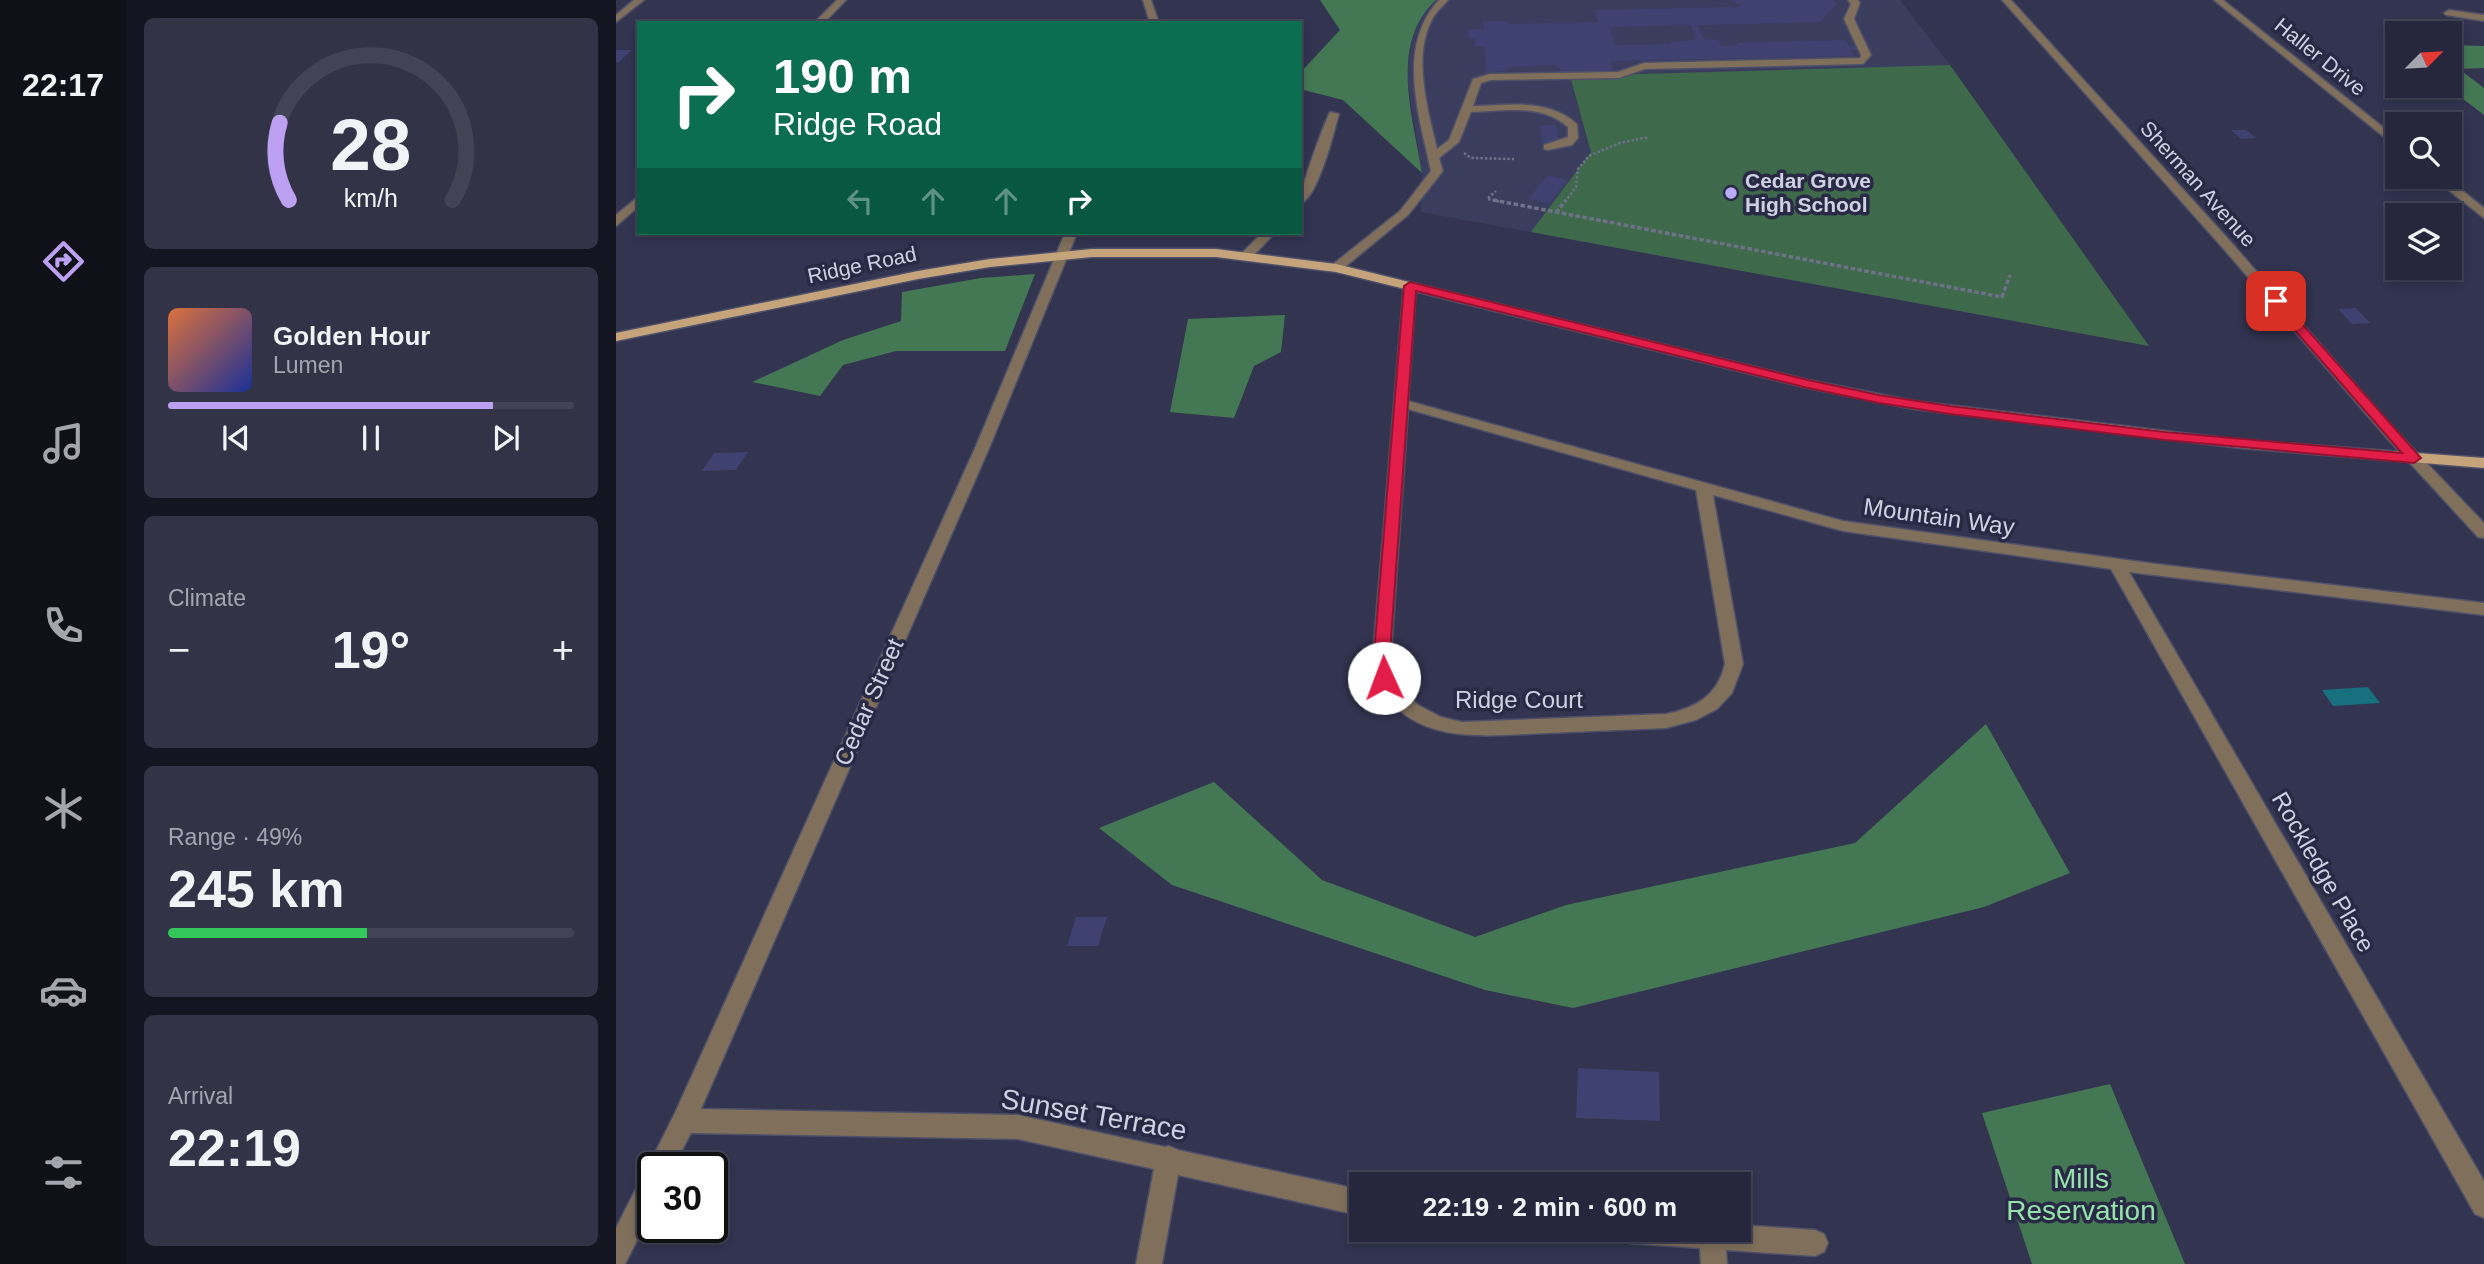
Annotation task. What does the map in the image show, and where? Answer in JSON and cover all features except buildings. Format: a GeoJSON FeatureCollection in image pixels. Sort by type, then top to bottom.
{"type":"FeatureCollection","features":[{"type":"Feature","properties":{"kind":"main road","name":"Ridge Road"},"geometry":{"type":"LineString","coordinates":[[616,337],[990,262],[1060,255],[1155,251],[1246,256],[1336,268],[1808,384],[1891,401],[2241,444],[2484,463]]}},
{"type":"Feature","properties":{"kind":"street"},"geometry":{"type":"LineString","coordinates":[[616,19],[640,0]]}},
{"type":"Feature","properties":{"kind":"street"},"geometry":{"type":"LineString","coordinates":[[820,21],[842,0]]}},
{"type":"Feature","properties":{"kind":"street"},"geometry":{"type":"LineString","coordinates":[[1147,0],[1154,21]]}},
{"type":"Feature","properties":{"kind":"street"},"geometry":{"type":"LineString","coordinates":[[1336,268],[1404,213],[1437,171],[1418,74],[1426,25],[1434,10],[1444,0]]}},
{"type":"Feature","properties":{"kind":"street"},"geometry":{"type":"LineString","coordinates":[[1434,158],[1454,142],[1477,81],[1490,77],[1619,75],[1644,66],[1860,62],[1867,57],[1849,19],[1856,3],[1852,0]]}},
{"type":"Feature","properties":{"kind":"street","name":"Sherman Avenue"},"geometry":{"type":"LineString","coordinates":[[2006,0],[2484,533]]}},
{"type":"Feature","properties":{"kind":"street","name":"Haller Drive"},"geometry":{"type":"LineString","coordinates":[[2218,0],[2385,135]]}},
{"type":"Feature","properties":{"kind":"street"},"geometry":{"type":"LineString","coordinates":[[2449,13],[2484,18]]}},
{"type":"Feature","properties":{"kind":"street"},"geometry":{"type":"LineString","coordinates":[[1466,109],[1531,108],[1562,115],[1573,126],[1573,138],[1567,143],[1548,147]]}},
{"type":"Feature","properties":{"kind":"street"},"geometry":{"type":"LineString","coordinates":[[1302,197],[1314,175],[1334,114]]}},
{"type":"Feature","properties":{"kind":"street"},"geometry":{"type":"LineString","coordinates":[[2453,189],[2484,214]]}},
{"type":"Feature","properties":{"kind":"street"},"geometry":{"type":"LineString","coordinates":[[616,222],[637,202]]}},
{"type":"Feature","properties":{"kind":"street","name":"Cedar Street"},"geometry":{"type":"LineString","coordinates":[[668,1152],[684,1121],[982,446],[1060,255],[1071,235]]}},
{"type":"Feature","properties":{"kind":"street"},"geometry":{"type":"LineString","coordinates":[[1246,256],[1267,235]]}},
{"type":"Feature","properties":{"kind":"street","name":"Ridge Court"},"geometry":{"type":"LineString","coordinates":[[1410,286],[1381,667],[1389,689],[1406,707],[1446,726],[1462,729],[1665,721],[1696,714],[1719,698],[1727,688],[1734,664],[1704,489]]}},
{"type":"Feature","properties":{"kind":"street","name":"Mountain Way"},"geometry":{"type":"LineString","coordinates":[[1401,402],[1843,526],[2117,565],[2484,609]]}},
{"type":"Feature","properties":{"kind":"street","name":"Rockledge Place"},"geometry":{"type":"LineString","coordinates":[[2117,565],[2484,1205]]}},
{"type":"Feature","properties":{"kind":"street","name":"Sunset Terrace"},"geometry":{"type":"LineString","coordinates":[[684,1121],[1018,1127],[1169,1158],[1349,1200]]}},
{"type":"Feature","properties":{"kind":"street"},"geometry":{"type":"LineString","coordinates":[[1149,1264],[1169,1158]]}},
{"type":"Feature","properties":{"kind":"street"},"geometry":{"type":"LineString","coordinates":[[616,1255],[637,1214]]}},
{"type":"Feature","properties":{"kind":"street"},"geometry":{"type":"LineString","coordinates":[[1751,1239],[1815,1243]]}},
{"type":"Feature","properties":{"kind":"street"},"geometry":{"type":"LineString","coordinates":[[1712,1242],[1714,1264]]}},
{"type":"Feature","properties":{"kind":"path"},"geometry":{"type":"LineString","coordinates":[[1556,213],[1576,187],[1578,169],[1589,156],[1607,147],[1648,137]]}},
{"type":"Feature","properties":{"kind":"path"},"geometry":{"type":"LineString","coordinates":[[1461,148],[1467,148],[1464,153],[1471,158],[1514,159]]}},
{"type":"Feature","properties":{"kind":"path"},"geometry":{"type":"LineString","coordinates":[[1496,191],[1488,199],[2002,297],[2010,275]]}},
{"type":"Feature","properties":{"kind":"shaded area","name":"Cedar Grove High School"},"geometry":{"type":"Polygon","coordinates":[[[1436,0],[1900,0],[1950,65],[2149,346],[1421,212],[1422,173],[1406,73],[1413,35],[1423,12],[1436,0]]]}},
{"type":"Feature","properties":{"kind":"shaded area","name":"Cedar Grove High School"},"geometry":{"type":"Polygon","coordinates":[[[1950,65],[2149,346],[1531,232],[1591,152],[1570,76],[1950,65]]]}},
{"type":"Feature","properties":{"kind":"shaded area"},"geometry":{"type":"Polygon","coordinates":[[[2368,687],[2380,703],[2333,706],[2322,690],[2368,687]]]}},
{"type":"Feature","properties":{"kind":"green space"},"geometry":{"type":"Polygon","coordinates":[[[1320,0],[1436,0],[1421,18],[1412,38],[1408,60],[1410,106],[1422,173],[1343,100],[1302,90],[1302,71],[1340,30],[1320,0]]]}},
{"type":"Feature","properties":{"kind":"green space"},"geometry":{"type":"Polygon","coordinates":[[[2462,45],[2484,46],[2484,68],[2462,69],[2462,45]]]}},
{"type":"Feature","properties":{"kind":"green space"},"geometry":{"type":"Polygon","coordinates":[[[2462,71],[2484,88],[2484,115],[2462,98],[2462,71]]]}},
{"type":"Feature","properties":{"kind":"green space"},"geometry":{"type":"Polygon","coordinates":[[[1035,274],[1005,351],[896,351],[843,365],[820,396],[752,382],[843,340],[901,321],[902,292],[981,278],[1035,274]]]}},
{"type":"Feature","properties":{"kind":"green space"},"geometry":{"type":"Polygon","coordinates":[[[1285,315],[1281,352],[1254,366],[1234,418],[1170,412],[1188,319],[1285,315]]]}},
{"type":"Feature","properties":{"kind":"green space"},"geometry":{"type":"Polygon","coordinates":[[[1986,724],[2070,873],[1984,907],[1573,1008],[1485,990],[1172,885],[1099,828],[1214,782],[1322,880],[1475,937],[1566,905],[1855,843],[1986,724]]]}},
{"type":"Feature","properties":{"kind":"green space","name":"Mills Reservation"},"geometry":{"type":"Polygon","coordinates":[[[2110,1084],[2185,1264],[2032,1264],[1982,1113],[2110,1084]]]}},
{"type":"Feature","properties":{"kind":"place","name":"Cedar Grove High School"},"geometry":{"type":"Point","coordinates":[1731,193]}},
{"type":"Feature","properties":{"kind":"route"},"geometry":{"type":"LineString","coordinates":[[1384,678],[1381,667],[1410,286],[1879,399],[2165,436],[2414,458],[2276,301]]}}]}
